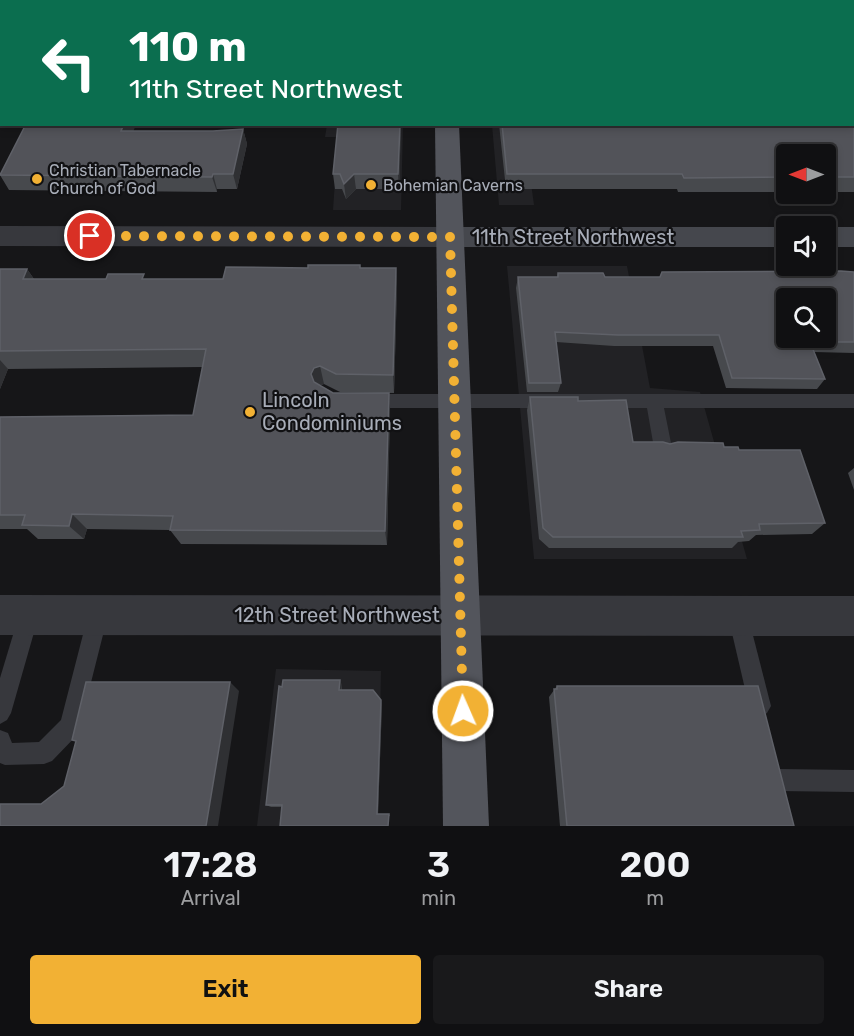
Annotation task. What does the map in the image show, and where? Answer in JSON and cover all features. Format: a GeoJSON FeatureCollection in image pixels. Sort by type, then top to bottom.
{"type":"FeatureCollection","features":[{"type":"Feature","properties":{"kind":"main road"},"geometry":{"type":"LineString","coordinates":[[447,126],[466,826]]}},
{"type":"Feature","properties":{"kind":"main road","name":"11th Street Northwest"},"geometry":{"type":"LineString","coordinates":[[450,237],[776,237]]}},
{"type":"Feature","properties":{"kind":"main road"},"geometry":{"type":"LineString","coordinates":[[836,237],[854,237]]}},
{"type":"Feature","properties":{"kind":"street","name":"11th Street Northwest"},"geometry":{"type":"LineString","coordinates":[[0,236],[450,237]]}},
{"type":"Feature","properties":{"kind":"street","name":"12th Street Northwest"},"geometry":{"type":"LineString","coordinates":[[15,615],[854,616]]}},
{"type":"Feature","properties":{"kind":"lane"},"geometry":{"type":"LineString","coordinates":[[654,400],[663,448]]}},
{"type":"Feature","properties":{"kind":"lane"},"geometry":{"type":"LineString","coordinates":[[358,401],[854,401]]}},
{"type":"Feature","properties":{"kind":"lane"},"geometry":{"type":"LineString","coordinates":[[0,713],[15,615]]}},
{"type":"Feature","properties":{"kind":"lane"},"geometry":{"type":"LineString","coordinates":[[0,741],[5,754],[44,753],[70,726],[98,615]]}},
{"type":"Feature","properties":{"kind":"lane"},"geometry":{"type":"LineString","coordinates":[[738,616],[765,726]]}},
{"type":"Feature","properties":{"kind":"lane"},"geometry":{"type":"LineString","coordinates":[[784,803],[776,769],[854,781]]}},
{"type":"Feature","properties":{"kind":"shaded area"},"geometry":{"type":"Polygon","coordinates":[[[327,126],[403,126],[401,210],[333,210],[338,137],[325,137],[327,126]]]}},
{"type":"Feature","properties":{"kind":"shaded area"},"geometry":{"type":"Polygon","coordinates":[[[492,126],[523,126],[534,205],[499,205],[492,126]]]}},
{"type":"Feature","properties":{"kind":"shaded area"},"geometry":{"type":"Polygon","coordinates":[[[507,266],[627,266],[650,388],[700,392],[747,559],[534,559],[507,266]]]}},
{"type":"Feature","properties":{"kind":"shaded area"},"geometry":{"type":"Polygon","coordinates":[[[276,669],[381,671],[378,826],[257,826],[276,669]]]}},
{"type":"Feature","properties":{"kind":"building"},"geometry":{"type":"Polygon","coordinates":[[[25,126],[123,126],[121,131],[243,129],[233,174],[213,174],[212,177],[0,175],[25,126]]]}},
{"type":"Feature","properties":{"kind":"building"},"geometry":{"type":"Polygon","coordinates":[[[338,126],[400,126],[398,174],[354,174],[344,184],[340,174],[333,174],[338,126]]]}},
{"type":"Feature","properties":{"kind":"building"},"geometry":{"type":"Polygon","coordinates":[[[502,126],[854,126],[854,177],[836,177],[836,144],[776,144],[776,177],[684,178],[682,174],[507,174],[502,126]]]}},
{"type":"Feature","properties":{"kind":"building"},"geometry":{"type":"Polygon","coordinates":[[[308,265],[396,268],[393,375],[336,374],[320,366],[314,368],[311,374],[314,382],[333,393],[389,393],[385,531],[170,530],[173,516],[72,514],[69,526],[22,525],[25,515],[0,515],[0,417],[193,415],[206,349],[0,351],[0,269],[27,269],[23,279],[106,279],[108,274],[144,274],[142,279],[223,279],[226,267],[308,268],[308,265]]]}},
{"type":"Feature","properties":{"kind":"building"},"geometry":{"type":"Polygon","coordinates":[[[776,271],[776,276],[836,276],[836,271],[854,272],[854,342],[836,342],[836,288],[776,288],[776,348],[812,348],[825,379],[732,378],[719,335],[618,335],[555,332],[561,383],[529,383],[518,277],[558,277],[558,273],[603,273],[605,277],[660,277],[662,272],[776,271]]]}},
{"type":"Feature","properties":{"kind":"building"},"geometry":{"type":"Polygon","coordinates":[[[530,397],[578,397],[578,401],[626,400],[633,442],[723,443],[724,447],[738,447],[739,450],[800,450],[825,523],[759,524],[760,530],[741,531],[743,537],[553,537],[543,528],[530,397]]]}},
{"type":"Feature","properties":{"kind":"building"},"geometry":{"type":"Polygon","coordinates":[[[283,680],[340,680],[339,690],[373,690],[381,700],[377,814],[389,814],[388,826],[280,826],[282,805],[266,805],[279,686],[282,687],[283,680]]]}},
{"type":"Feature","properties":{"kind":"building"},"geometry":{"type":"Polygon","coordinates":[[[86,682],[230,682],[206,826],[0,826],[0,804],[41,804],[64,786],[76,741],[72,740],[86,682]]]}},
{"type":"Feature","properties":{"kind":"building"},"geometry":{"type":"Polygon","coordinates":[[[557,686],[758,686],[794,826],[567,826],[554,689],[557,689],[557,686]]]}},
{"type":"Feature","properties":{"kind":"place","name":"Christian Tabernacle Church of God"},"geometry":{"type":"Point","coordinates":[37,179]}},
{"type":"Feature","properties":{"kind":"place","name":"Bohemian Caverns"},"geometry":{"type":"Point","coordinates":[371,185]}},
{"type":"Feature","properties":{"kind":"place","name":"Lincoln Condominiums"},"geometry":{"type":"Point","coordinates":[250,412]}},
{"type":"Feature","properties":{"kind":"route"},"geometry":{"type":"LineString","coordinates":[[90,236],[450,237],[463,711]]}}]}
